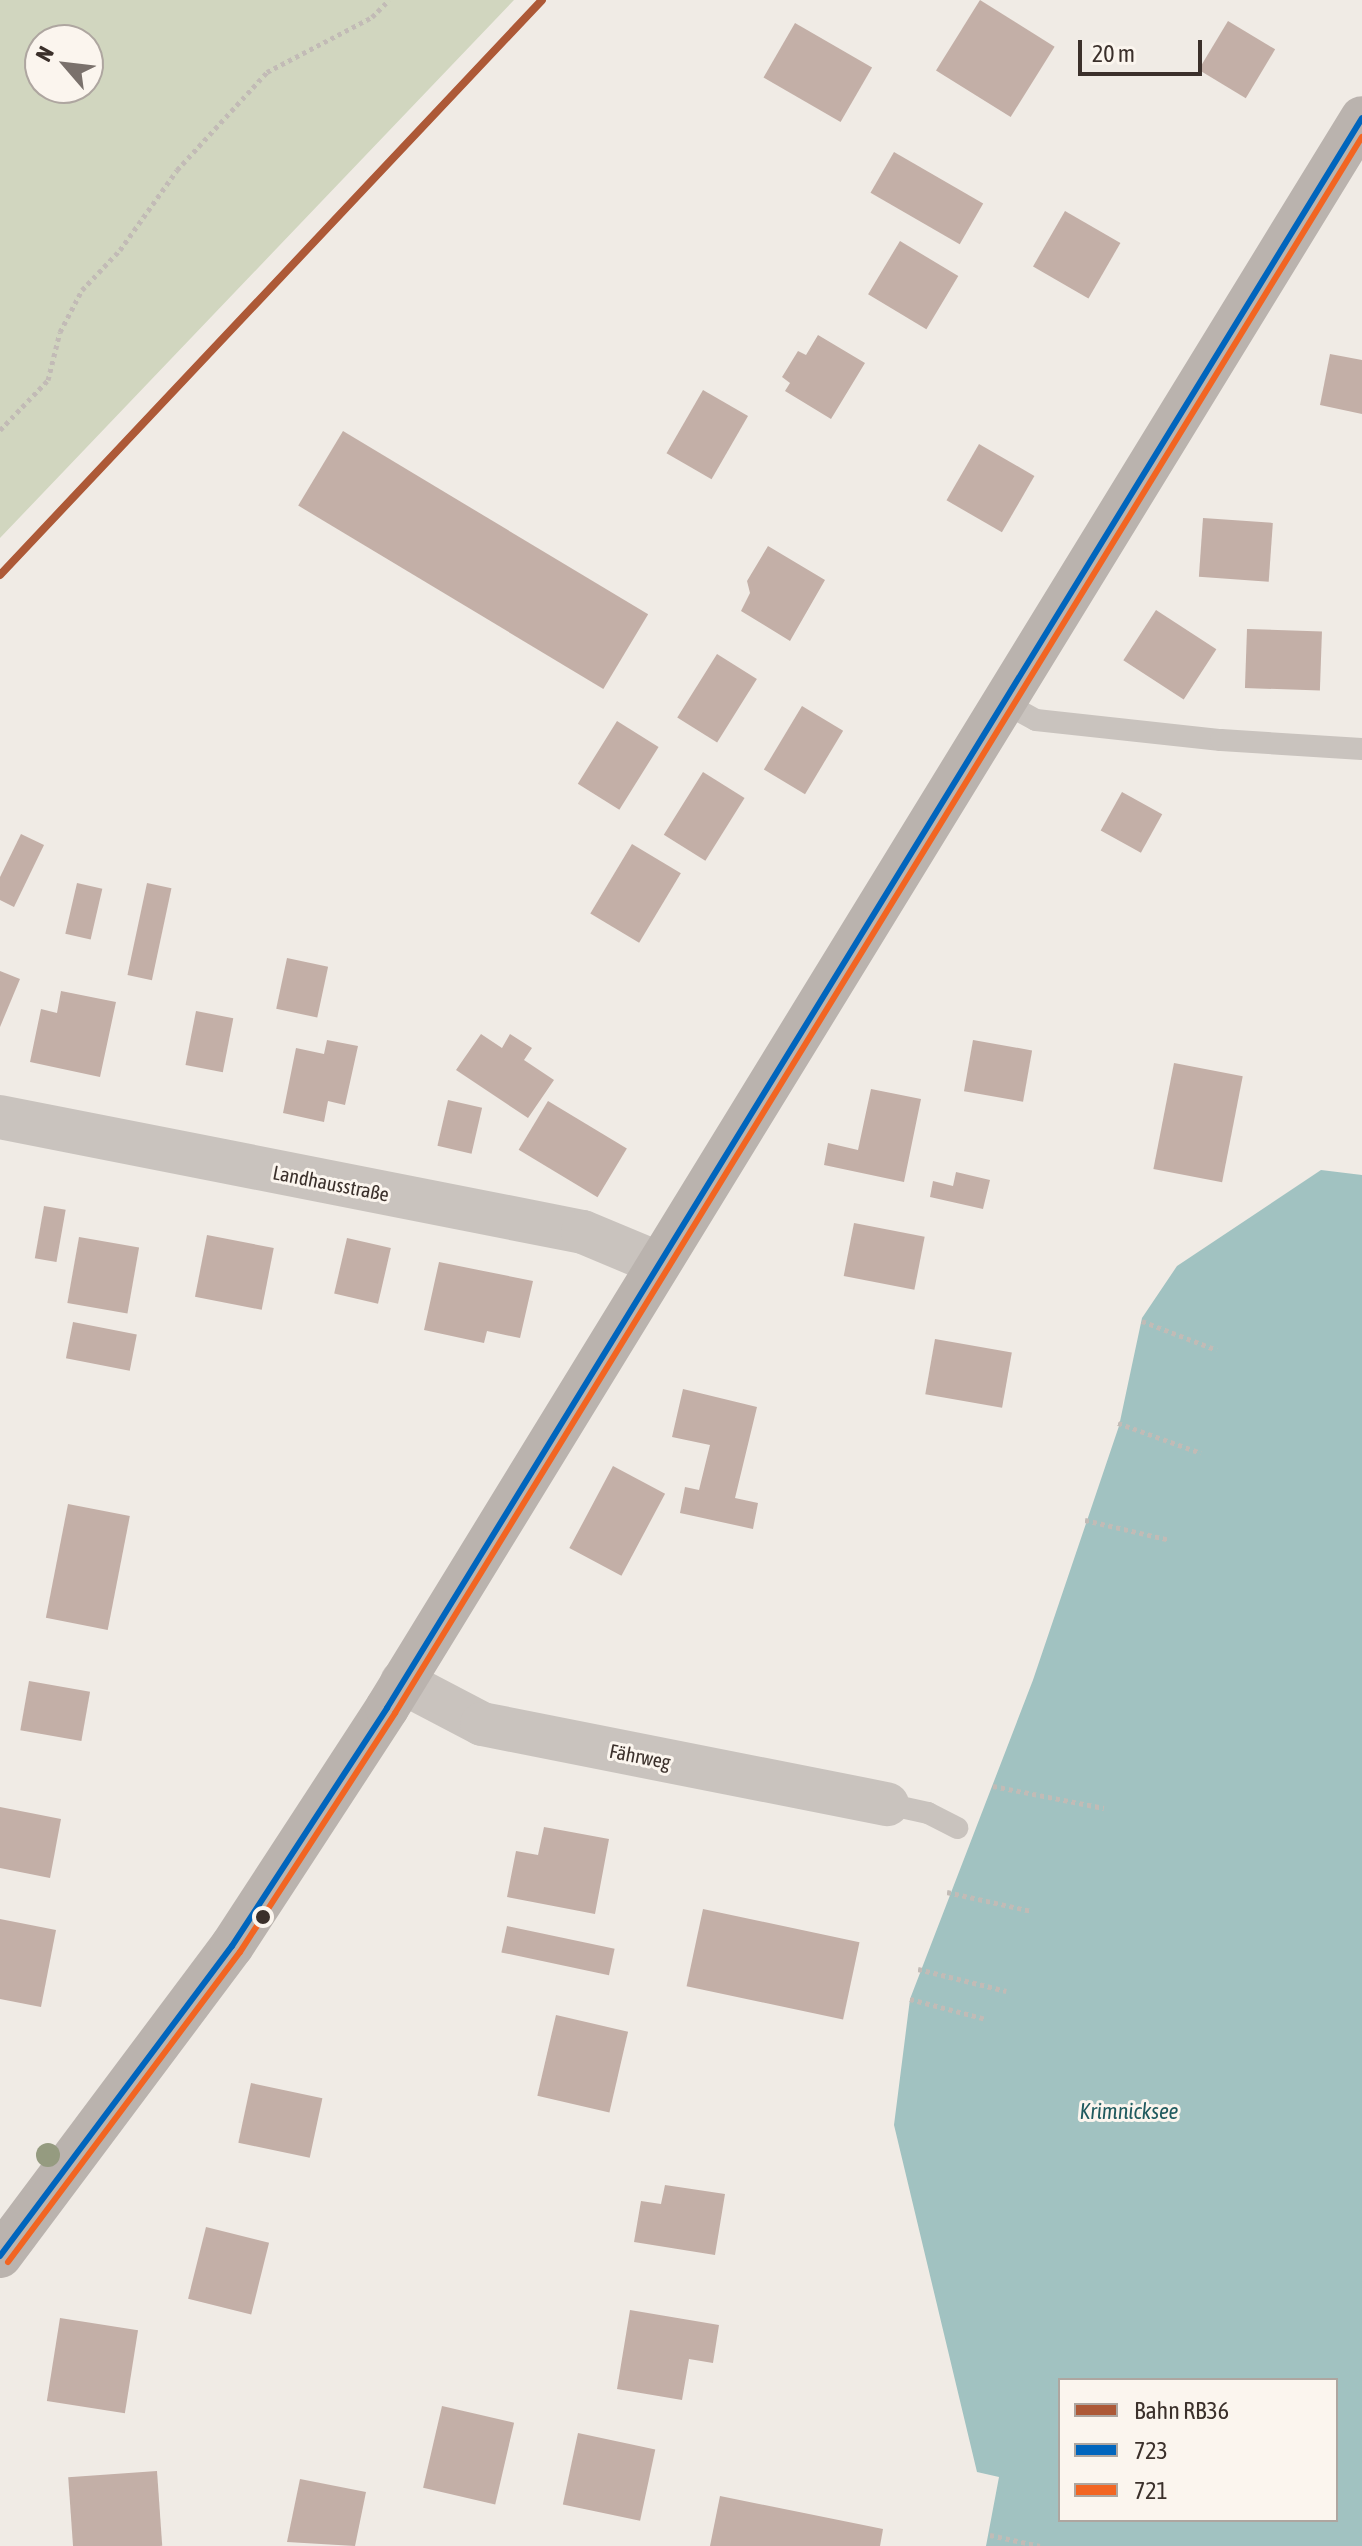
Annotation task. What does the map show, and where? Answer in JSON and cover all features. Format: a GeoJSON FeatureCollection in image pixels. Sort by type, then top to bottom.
{"type":"FeatureCollection","features":[{"type":"Feature","properties":{"kind":"street"},"geometry":{"type":"LineString","coordinates":[[0,2256],[232,1946],[402,1682],[1362,118]]}},
{"type":"Feature","properties":{"kind":"street","name":"Landhausstraße"},"geometry":{"type":"LineString","coordinates":[[0,1117],[583,1232],[657,1263]]}},
{"type":"Feature","properties":{"kind":"street","name":"Fährweg"},"geometry":{"type":"LineString","coordinates":[[402,1682],[482,1724],[887,1804]]}},
{"type":"Feature","properties":{"kind":"lane"},"geometry":{"type":"LineString","coordinates":[[1005,703],[1036,720],[1221,740],[1362,749]]}},
{"type":"Feature","properties":{"kind":"lane"},"geometry":{"type":"LineString","coordinates":[[887,1804],[928,1813],[957,1828]]}},
{"type":"Feature","properties":{"kind":"path"},"geometry":{"type":"LineString","coordinates":[[0,430],[48,380],[60,332],[82,290],[120,250],[177,170],[267,72],[372,17],[389,0]]}},
{"type":"Feature","properties":{"kind":"path"},"geometry":{"type":"LineString","coordinates":[[1142,1321],[1217,1350]]}},
{"type":"Feature","properties":{"kind":"path"},"geometry":{"type":"LineString","coordinates":[[1118,1423],[1201,1453]]}},
{"type":"Feature","properties":{"kind":"path"},"geometry":{"type":"LineString","coordinates":[[1085,1520],[1170,1540]]}},
{"type":"Feature","properties":{"kind":"path"},"geometry":{"type":"LineString","coordinates":[[993,1786],[1104,1808]]}},
{"type":"Feature","properties":{"kind":"path"},"geometry":{"type":"LineString","coordinates":[[947,1892],[1031,1911]]}},
{"type":"Feature","properties":{"kind":"path"},"geometry":{"type":"LineString","coordinates":[[918,1969],[1006,1991]]}},
{"type":"Feature","properties":{"kind":"path"},"geometry":{"type":"LineString","coordinates":[[910,1999],[986,2019]]}},
{"type":"Feature","properties":{"kind":"path"},"geometry":{"type":"LineString","coordinates":[[990,2535],[1040,2546]]}},
{"type":"Feature","properties":{"kind":"green space"},"geometry":{"type":"Polygon","coordinates":[[[0,0],[514,0],[0,538],[0,0]]]}},
{"type":"Feature","properties":{"kind":"water","name":"Krimnicksee"},"geometry":{"type":"Polygon","coordinates":[[[1321,1170],[1362,1175],[1362,2546],[986,2546],[999,2477],[977,2472],[894,2125],[910,1999],[1033,1680],[1119,1426],[1142,1318],[1177,1266],[1321,1170]]]}},
{"type":"Feature","properties":{"kind":"building"},"geometry":{"type":"Polygon","coordinates":[[[980,0],[1055,47],[1011,117],[936,70],[980,0]]]}},
{"type":"Feature","properties":{"kind":"building"},"geometry":{"type":"Polygon","coordinates":[[[1228,21],[1275,49],[1246,98],[1199,70],[1228,21]]]}},
{"type":"Feature","properties":{"kind":"building"},"geometry":{"type":"Polygon","coordinates":[[[795,23],[872,68],[841,122],[764,78],[795,23]]]}},
{"type":"Feature","properties":{"kind":"building"},"geometry":{"type":"Polygon","coordinates":[[[894,152],[983,204],[960,244],[870,193],[894,152]]]}},
{"type":"Feature","properties":{"kind":"building"},"geometry":{"type":"Polygon","coordinates":[[[1065,211],[1120,243],[1088,298],[1033,266],[1065,211]]]}},
{"type":"Feature","properties":{"kind":"building"},"geometry":{"type":"Polygon","coordinates":[[[900,241],[958,276],[926,329],[868,294],[900,241]]]}},
{"type":"Feature","properties":{"kind":"building"},"geometry":{"type":"Polygon","coordinates":[[[818,335],[865,363],[831,419],[785,391],[790,383],[782,377],[798,351],[806,355],[818,335]]]}},
{"type":"Feature","properties":{"kind":"building"},"geometry":{"type":"Polygon","coordinates":[[[1330,354],[1362,360],[1362,414],[1320,405],[1330,354]]]}},
{"type":"Feature","properties":{"kind":"building"},"geometry":{"type":"Polygon","coordinates":[[[703,390],[748,416],[712,479],[666,453],[703,390]]]}},
{"type":"Feature","properties":{"kind":"building"},"geometry":{"type":"Polygon","coordinates":[[[343,431],[648,614],[603,689],[298,506],[343,431]]]}},
{"type":"Feature","properties":{"kind":"building"},"geometry":{"type":"Polygon","coordinates":[[[979,444],[1034,476],[1002,532],[946,500],[979,444]]]}},
{"type":"Feature","properties":{"kind":"building"},"geometry":{"type":"Polygon","coordinates":[[[1203,518],[1273,523],[1269,582],[1199,577],[1203,518]]]}},
{"type":"Feature","properties":{"kind":"building"},"geometry":{"type":"Polygon","coordinates":[[[768,546],[825,580],[790,641],[741,611],[750,593],[747,581],[768,546]]]}},
{"type":"Feature","properties":{"kind":"building"},"geometry":{"type":"Polygon","coordinates":[[[1156,610],[1216,649],[1184,700],[1123,660],[1156,610]]]}},
{"type":"Feature","properties":{"kind":"building"},"geometry":{"type":"Polygon","coordinates":[[[1247,629],[1322,632],[1320,691],[1245,688],[1247,629]]]}},
{"type":"Feature","properties":{"kind":"building"},"geometry":{"type":"Polygon","coordinates":[[[717,654],[757,679],[717,743],[677,718],[717,654]]]}},
{"type":"Feature","properties":{"kind":"building"},"geometry":{"type":"Polygon","coordinates":[[[802,706],[843,731],[805,794],[764,769],[802,706]]]}},
{"type":"Feature","properties":{"kind":"building"},"geometry":{"type":"Polygon","coordinates":[[[617,721],[659,747],[619,810],[578,784],[617,721]]]}},
{"type":"Feature","properties":{"kind":"building"},"geometry":{"type":"Polygon","coordinates":[[[703,772],[745,798],[705,861],[664,835],[703,772]]]}},
{"type":"Feature","properties":{"kind":"building"},"geometry":{"type":"Polygon","coordinates":[[[1122,792],[1162,814],[1141,853],[1101,830],[1122,792]]]}},
{"type":"Feature","properties":{"kind":"building"},"geometry":{"type":"Polygon","coordinates":[[[21,834],[44,845],[14,907],[0,900],[0,877],[21,834]]]}},
{"type":"Feature","properties":{"kind":"building"},"geometry":{"type":"Polygon","coordinates":[[[632,844],[681,873],[639,943],[590,913],[632,844]]]}},
{"type":"Feature","properties":{"kind":"building"},"geometry":{"type":"Polygon","coordinates":[[[77,883],[102,889],[91,940],[65,934],[77,883]]]}},
{"type":"Feature","properties":{"kind":"building"},"geometry":{"type":"Polygon","coordinates":[[[147,883],[171,888],[152,980],[127,975],[147,883]]]}},
{"type":"Feature","properties":{"kind":"building"},"geometry":{"type":"Polygon","coordinates":[[[287,958],[328,967],[317,1018],[276,1009],[287,958]]]}},
{"type":"Feature","properties":{"kind":"building"},"geometry":{"type":"Polygon","coordinates":[[[0,971],[20,979],[0,1027],[0,971]]]}},
{"type":"Feature","properties":{"kind":"building"},"geometry":{"type":"Polygon","coordinates":[[[61,991],[116,1002],[100,1077],[30,1062],[41,1009],[57,1013],[61,991]]]}},
{"type":"Feature","properties":{"kind":"building"},"geometry":{"type":"Polygon","coordinates":[[[196,1011],[233,1018],[223,1072],[186,1065],[196,1011]]]}},
{"type":"Feature","properties":{"kind":"building"},"geometry":{"type":"Polygon","coordinates":[[[481,1034],[502,1048],[510,1034],[532,1048],[524,1060],[554,1080],[528,1118],[456,1070],[481,1034]]]}},
{"type":"Feature","properties":{"kind":"building"},"geometry":{"type":"Polygon","coordinates":[[[327,1040],[358,1046],[345,1105],[328,1101],[324,1122],[283,1113],[296,1048],[324,1054],[327,1040]]]}},
{"type":"Feature","properties":{"kind":"building"},"geometry":{"type":"Polygon","coordinates":[[[973,1040],[1032,1050],[1023,1102],[964,1091],[973,1040]]]}},
{"type":"Feature","properties":{"kind":"building"},"geometry":{"type":"Polygon","coordinates":[[[1174,1063],[1243,1076],[1222,1182],[1153,1169],[1174,1063]]]}},
{"type":"Feature","properties":{"kind":"building"},"geometry":{"type":"Polygon","coordinates":[[[871,1089],[921,1099],[904,1182],[824,1165],[828,1143],[858,1150],[871,1089]]]}},
{"type":"Feature","properties":{"kind":"building"},"geometry":{"type":"Polygon","coordinates":[[[448,1100],[482,1108],[472,1154],[437,1146],[448,1100]]]}},
{"type":"Feature","properties":{"kind":"building"},"geometry":{"type":"Polygon","coordinates":[[[548,1101],[627,1148],[598,1197],[519,1150],[548,1101]]]}},
{"type":"Feature","properties":{"kind":"building"},"geometry":{"type":"Polygon","coordinates":[[[956,1172],[990,1180],[983,1209],[930,1197],[933,1181],[953,1186],[956,1172]]]}},
{"type":"Feature","properties":{"kind":"building"},"geometry":{"type":"Polygon","coordinates":[[[44,1206],[66,1210],[56,1262],[35,1258],[44,1206]]]}},
{"type":"Feature","properties":{"kind":"building"},"geometry":{"type":"Polygon","coordinates":[[[854,1223],[925,1237],[914,1290],[844,1276],[854,1223]]]}},
{"type":"Feature","properties":{"kind":"building"},"geometry":{"type":"Polygon","coordinates":[[[207,1235],[274,1248],[262,1310],[195,1297],[207,1235]]]}},
{"type":"Feature","properties":{"kind":"building"},"geometry":{"type":"Polygon","coordinates":[[[79,1237],[139,1248],[127,1314],[67,1303],[79,1237]]]}},
{"type":"Feature","properties":{"kind":"building"},"geometry":{"type":"Polygon","coordinates":[[[347,1238],[391,1248],[378,1304],[334,1294],[347,1238]]]}},
{"type":"Feature","properties":{"kind":"building"},"geometry":{"type":"Polygon","coordinates":[[[439,1262],[533,1281],[520,1338],[487,1331],[484,1343],[424,1330],[439,1262]]]}},
{"type":"Feature","properties":{"kind":"building"},"geometry":{"type":"Polygon","coordinates":[[[73,1322],[137,1334],[130,1371],[66,1358],[73,1322]]]}},
{"type":"Feature","properties":{"kind":"building"},"geometry":{"type":"Polygon","coordinates":[[[935,1339],[1012,1353],[1002,1408],[925,1394],[935,1339]]]}},
{"type":"Feature","properties":{"kind":"building"},"geometry":{"type":"Polygon","coordinates":[[[683,1389],[757,1407],[735,1498],[758,1503],[753,1529],[680,1513],[685,1487],[699,1490],[710,1445],[672,1437],[683,1389]]]}},
{"type":"Feature","properties":{"kind":"building"},"geometry":{"type":"Polygon","coordinates":[[[613,1466],[665,1494],[621,1576],[569,1548],[613,1466]]]}},
{"type":"Feature","properties":{"kind":"building"},"geometry":{"type":"Polygon","coordinates":[[[68,1504],[130,1516],[108,1630],[46,1618],[68,1504]]]}},
{"type":"Feature","properties":{"kind":"building"},"geometry":{"type":"Polygon","coordinates":[[[29,1681],[90,1692],[81,1741],[20,1730],[29,1681]]]}},
{"type":"Feature","properties":{"kind":"building"},"geometry":{"type":"Polygon","coordinates":[[[0,1807],[61,1819],[50,1878],[0,1868],[0,1807]]]}},
{"type":"Feature","properties":{"kind":"building"},"geometry":{"type":"Polygon","coordinates":[[[544,1827],[609,1839],[595,1914],[507,1897],[516,1851],[538,1855],[544,1827]]]}},
{"type":"Feature","properties":{"kind":"building"},"geometry":{"type":"Polygon","coordinates":[[[703,1909],[860,1942],[843,2020],[687,1986],[703,1909]]]}},
{"type":"Feature","properties":{"kind":"building"},"geometry":{"type":"Polygon","coordinates":[[[0,1919],[56,1930],[41,2007],[0,1999],[0,1919]]]}},
{"type":"Feature","properties":{"kind":"building"},"geometry":{"type":"Polygon","coordinates":[[[507,1926],[615,1949],[609,1975],[501,1952],[507,1926]]]}},
{"type":"Feature","properties":{"kind":"building"},"geometry":{"type":"Polygon","coordinates":[[[556,2015],[628,2032],[609,2113],[537,2096],[556,2015]]]}},
{"type":"Feature","properties":{"kind":"building"},"geometry":{"type":"Polygon","coordinates":[[[251,2083],[322,2098],[310,2158],[238,2143],[251,2083]]]}},
{"type":"Feature","properties":{"kind":"building"},"geometry":{"type":"Polygon","coordinates":[[[665,2185],[725,2194],[715,2255],[634,2242],[641,2201],[661,2204],[665,2185]]]}},
{"type":"Feature","properties":{"kind":"building"},"geometry":{"type":"Polygon","coordinates":[[[206,2227],[269,2243],[251,2315],[188,2299],[206,2227]]]}},
{"type":"Feature","properties":{"kind":"building"},"geometry":{"type":"Polygon","coordinates":[[[630,2310],[719,2325],[713,2363],[689,2359],[682,2400],[617,2389],[630,2310]]]}},
{"type":"Feature","properties":{"kind":"building"},"geometry":{"type":"Polygon","coordinates":[[[60,2318],[138,2330],[125,2413],[47,2401],[60,2318]]]}},
{"type":"Feature","properties":{"kind":"building"},"geometry":{"type":"Polygon","coordinates":[[[442,2406],[514,2423],[495,2504],[423,2488],[442,2406]]]}},
{"type":"Feature","properties":{"kind":"building"},"geometry":{"type":"Polygon","coordinates":[[[578,2433],[655,2449],[640,2521],[563,2504],[578,2433]]]}},
{"type":"Feature","properties":{"kind":"building"},"geometry":{"type":"Polygon","coordinates":[[[157,2471],[162,2546],[73,2546],[68,2477],[157,2471]]]}},
{"type":"Feature","properties":{"kind":"building"},"geometry":{"type":"Polygon","coordinates":[[[300,2479],[366,2492],[355,2546],[287,2542],[300,2479]]]}},
{"type":"Feature","properties":{"kind":"building"},"geometry":{"type":"Polygon","coordinates":[[[720,2496],[883,2529],[880,2546],[710,2546],[720,2496]]]}},
{"type":"Feature","properties":{"kind":"rail line","name":"RB36"},"geometry":{"type":"LineString","coordinates":[[0,575],[542,0]]}},
{"type":"Feature","properties":{"kind":"transit line","name":"723"},"geometry":{"type":"LineString","coordinates":[[0,2256],[232,1946],[387,1708],[1362,118]]}},
{"type":"Feature","properties":{"kind":"transit line","name":"721"},"geometry":{"type":"LineString","coordinates":[[8,2262],[240,1952],[395,1713],[1362,137]]}}]}
